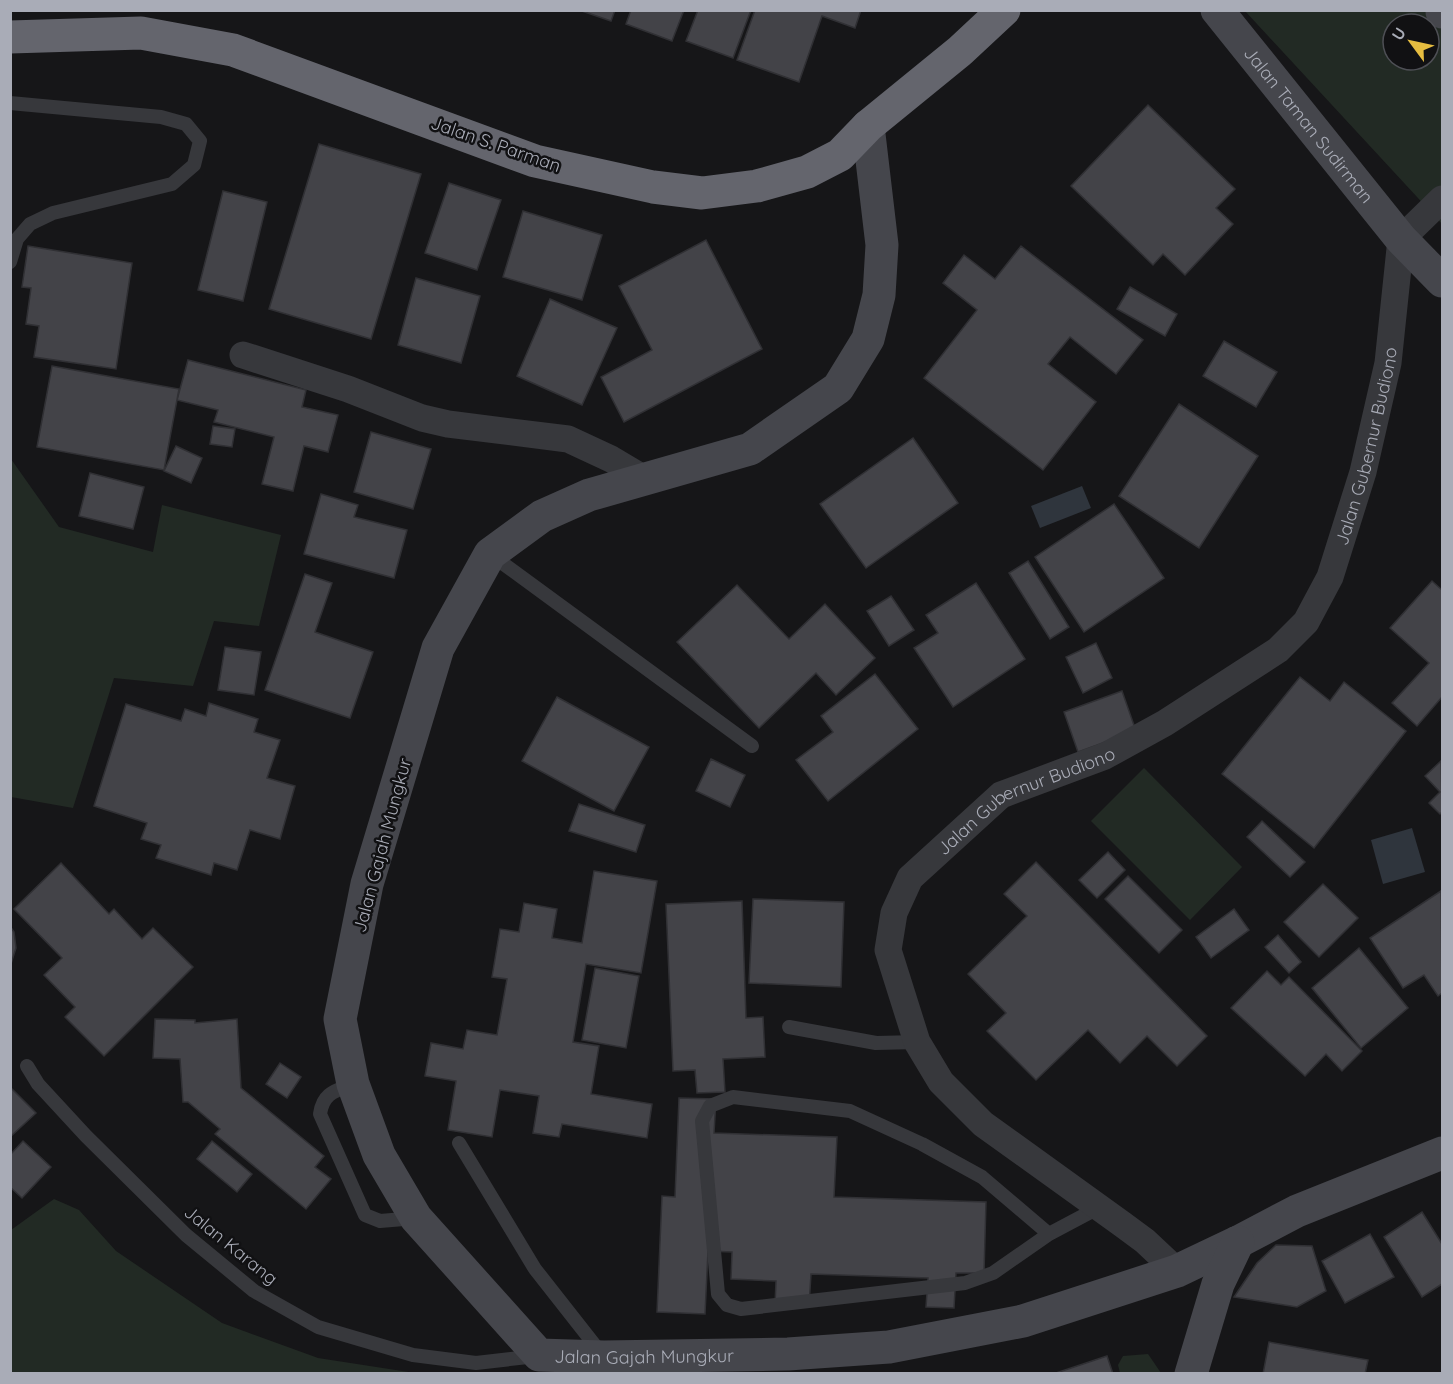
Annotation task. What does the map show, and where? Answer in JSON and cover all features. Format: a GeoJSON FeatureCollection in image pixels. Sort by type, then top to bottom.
{"type":"FeatureCollection","features":[{"type":"Feature","properties":{"kind":"highway","name":"Jalan S. Parman"},"geometry":{"type":"LineString","coordinates":[[10,37],[141,33],[233,50],[535,161],[653,187],[702,193],[757,186],[807,171],[840,155],[868,126],[960,51],[1004,10]]}},
{"type":"Feature","properties":{"kind":"main road","name":"Jalan Taman Sudirman"},"geometry":{"type":"LineString","coordinates":[[1217,10],[1401,239],[1443,280]]}},
{"type":"Feature","properties":{"kind":"main road","name":"Jalan Gajah Mungkur"},"geometry":{"type":"LineString","coordinates":[[868,126],[882,244],[879,295],[868,339],[838,388],[750,449],[589,495],[542,516],[490,554],[438,648],[367,884],[340,1019],[353,1084],[379,1155],[416,1218],[539,1355],[604,1357],[788,1354],[890,1347],[1023,1321],[1177,1271]]}},
{"type":"Feature","properties":{"kind":"main road"},"geometry":{"type":"LineString","coordinates":[[1204,1328],[1177,1271],[1297,1210],[1443,1153]]}},
{"type":"Feature","properties":{"kind":"main road"},"geometry":{"type":"LineString","coordinates":[[1191,1374],[1218,1284],[1238,1242]]}},
{"type":"Feature","properties":{"kind":"street"},"geometry":{"type":"LineString","coordinates":[[1401,239],[1443,199]]}},
{"type":"Feature","properties":{"kind":"street","name":"Jalan Gubernur Budiono"},"geometry":{"type":"LineString","coordinates":[[1177,1271],[1145,1241],[983,1124],[941,1083],[917,1041],[888,950],[894,913],[910,878],[1001,795],[1105,756],[1165,723],[1278,650],[1306,622],[1330,577],[1363,472],[1388,363],[1401,239]]}},
{"type":"Feature","properties":{"kind":"street"},"geometry":{"type":"LineString","coordinates":[[243,355],[348,389],[422,418],[448,424],[568,439],[611,459],[643,478]]}},
{"type":"Feature","properties":{"kind":"lane"},"geometry":{"type":"LineString","coordinates":[[10,103],[160,117],[186,124],[200,141],[194,165],[172,184],[53,213],[30,224],[17,239],[10,262]]}},
{"type":"Feature","properties":{"kind":"lane"},"geometry":{"type":"LineString","coordinates":[[490,554],[752,746]]}},
{"type":"Feature","properties":{"kind":"lane"},"geometry":{"type":"LineString","coordinates":[[789,1027],[876,1043],[917,1041]]}},
{"type":"Feature","properties":{"kind":"lane","name":"Jalan Karang"},"geometry":{"type":"LineString","coordinates":[[27,1066],[38,1084],[86,1136],[186,1234],[254,1291],[318,1328],[413,1355],[476,1363],[539,1355]]}},
{"type":"Feature","properties":{"kind":"lane"},"geometry":{"type":"LineString","coordinates":[[1049,1234],[982,1177],[922,1144],[849,1111],[733,1097],[710,1106],[702,1120],[718,1294],[727,1305],[741,1309],[965,1283],[993,1273],[1049,1234],[1098,1208]]}},
{"type":"Feature","properties":{"kind":"lane"},"geometry":{"type":"LineString","coordinates":[[459,1143],[535,1269],[604,1357]]}},
{"type":"Feature","properties":{"kind":"shaded area"},"geometry":{"type":"Polygon","coordinates":[[[1245,11],[1429,11],[1381,12],[1381,72],[1441,72],[1442,25],[1442,224],[1245,11]]]}},
{"type":"Feature","properties":{"kind":"shaded area"},"geometry":{"type":"Polygon","coordinates":[[[11,459],[59,527],[153,552],[162,505],[281,535],[259,626],[214,621],[193,686],[114,678],[73,808],[11,797],[11,459]]]}},
{"type":"Feature","properties":{"kind":"shaded area"},"geometry":{"type":"Polygon","coordinates":[[[1082,486],[1091,508],[1040,528],[1031,506],[1082,486]]]}},
{"type":"Feature","properties":{"kind":"shaded area"},"geometry":{"type":"Polygon","coordinates":[[[1144,768],[1242,867],[1190,920],[1091,821],[1144,768]]]}},
{"type":"Feature","properties":{"kind":"shaded area"},"geometry":{"type":"Polygon","coordinates":[[[1412,828],[1425,872],[1383,884],[1371,840],[1412,828]]]}},
{"type":"Feature","properties":{"kind":"shaded area"},"geometry":{"type":"Polygon","coordinates":[[[54,1199],[79,1210],[116,1251],[222,1323],[318,1358],[415,1373],[11,1373],[11,1230],[54,1199]]]}},
{"type":"Feature","properties":{"kind":"shaded area"},"geometry":{"type":"Polygon","coordinates":[[[1148,1354],[1161,1373],[1120,1373],[1118,1365],[1123,1356],[1148,1354]]]}},
{"type":"Feature","properties":{"kind":"building"},"geometry":{"type":"Polygon","coordinates":[[[579,10],[615,10],[611,21],[579,10]]]}},
{"type":"Feature","properties":{"kind":"building"},"geometry":{"type":"Polygon","coordinates":[[[631,10],[684,10],[672,41],[626,24],[631,10]]]}},
{"type":"Feature","properties":{"kind":"building"},"geometry":{"type":"Polygon","coordinates":[[[698,10],[751,10],[733,58],[686,41],[698,10]]]}},
{"type":"Feature","properties":{"kind":"building"},"geometry":{"type":"Polygon","coordinates":[[[755,10],[861,10],[855,28],[822,16],[799,82],[737,60],[755,10]]]}},
{"type":"Feature","properties":{"kind":"building"},"geometry":{"type":"Polygon","coordinates":[[[1148,105],[1235,189],[1216,208],[1233,224],[1185,275],[1163,254],[1153,265],[1071,186],[1148,105]]]}},
{"type":"Feature","properties":{"kind":"building"},"geometry":{"type":"Polygon","coordinates":[[[319,144],[421,174],[371,339],[269,309],[319,144]]]}},
{"type":"Feature","properties":{"kind":"building"},"geometry":{"type":"Polygon","coordinates":[[[449,183],[501,200],[477,270],[425,253],[449,183]]]}},
{"type":"Feature","properties":{"kind":"building"},"geometry":{"type":"Polygon","coordinates":[[[223,191],[267,202],[243,301],[198,290],[223,191]]]}},
{"type":"Feature","properties":{"kind":"building"},"geometry":{"type":"Polygon","coordinates":[[[523,211],[602,235],[582,300],[503,277],[523,211]]]}},
{"type":"Feature","properties":{"kind":"building"},"geometry":{"type":"Polygon","coordinates":[[[706,240],[762,349],[624,422],[601,377],[652,350],[619,286],[706,240]]]}},
{"type":"Feature","properties":{"kind":"building"},"geometry":{"type":"Polygon","coordinates":[[[28,246],[132,263],[116,369],[34,357],[39,326],[26,324],[31,288],[22,287],[28,246]]]}},
{"type":"Feature","properties":{"kind":"building"},"geometry":{"type":"Polygon","coordinates":[[[1021,246],[1143,340],[1116,374],[1070,337],[1048,364],[1096,402],[1043,470],[924,378],[977,310],[943,283],[964,255],[995,279],[1021,246]]]}},
{"type":"Feature","properties":{"kind":"building"},"geometry":{"type":"Polygon","coordinates":[[[416,278],[480,296],[461,363],[398,345],[416,278]]]}},
{"type":"Feature","properties":{"kind":"building"},"geometry":{"type":"Polygon","coordinates":[[[1130,287],[1177,314],[1165,336],[1117,309],[1130,287]]]}},
{"type":"Feature","properties":{"kind":"building"},"geometry":{"type":"Polygon","coordinates":[[[550,299],[617,328],[582,405],[517,376],[550,299]]]}},
{"type":"Feature","properties":{"kind":"building"},"geometry":{"type":"Polygon","coordinates":[[[1224,341],[1277,372],[1256,407],[1203,376],[1224,341]]]}},
{"type":"Feature","properties":{"kind":"building"},"geometry":{"type":"Polygon","coordinates":[[[188,360],[306,390],[302,407],[338,415],[328,452],[304,446],[293,491],[262,484],[274,437],[214,422],[218,410],[177,400],[188,360]]]}},
{"type":"Feature","properties":{"kind":"building"},"geometry":{"type":"Polygon","coordinates":[[[52,366],[179,389],[164,470],[37,447],[52,366]]]}},
{"type":"Feature","properties":{"kind":"building"},"geometry":{"type":"Polygon","coordinates":[[[1179,404],[1258,456],[1199,548],[1119,496],[1179,404]]]}},
{"type":"Feature","properties":{"kind":"building"},"geometry":{"type":"Polygon","coordinates":[[[213,426],[235,429],[232,447],[210,444],[213,426]]]}},
{"type":"Feature","properties":{"kind":"building"},"geometry":{"type":"Polygon","coordinates":[[[371,432],[431,449],[413,509],[354,492],[371,432]]]}},
{"type":"Feature","properties":{"kind":"building"},"geometry":{"type":"Polygon","coordinates":[[[913,438],[958,503],[866,568],[820,504],[913,438]]]}},
{"type":"Feature","properties":{"kind":"building"},"geometry":{"type":"Polygon","coordinates":[[[176,446],[202,458],[191,483],[164,471],[176,446]]]}},
{"type":"Feature","properties":{"kind":"building"},"geometry":{"type":"Polygon","coordinates":[[[90,473],[144,487],[133,529],[79,516],[90,473]]]}},
{"type":"Feature","properties":{"kind":"building"},"geometry":{"type":"Polygon","coordinates":[[[321,494],[358,505],[354,517],[407,530],[394,578],[304,554],[321,494]]]}},
{"type":"Feature","properties":{"kind":"building"},"geometry":{"type":"Polygon","coordinates":[[[1114,504],[1164,578],[1084,632],[1035,557],[1114,504]]]}},
{"type":"Feature","properties":{"kind":"building"},"geometry":{"type":"Polygon","coordinates":[[[1028,561],[1069,627],[1050,639],[1009,573],[1028,561]]]}},
{"type":"Feature","properties":{"kind":"building"},"geometry":{"type":"Polygon","coordinates":[[[305,574],[332,583],[315,632],[373,652],[350,718],[265,690],[305,574]]]}},
{"type":"Feature","properties":{"kind":"building"},"geometry":{"type":"Polygon","coordinates":[[[1432,581],[1442,590],[1442,697],[1417,726],[1392,703],[1429,663],[1390,628],[1432,581]]]}},
{"type":"Feature","properties":{"kind":"building"},"geometry":{"type":"Polygon","coordinates":[[[976,583],[1025,659],[953,707],[914,648],[938,633],[926,615],[976,583]]]}},
{"type":"Feature","properties":{"kind":"building"},"geometry":{"type":"Polygon","coordinates":[[[737,585],[789,639],[825,604],[875,658],[836,695],[816,673],[759,728],[677,642],[737,585]]]}},
{"type":"Feature","properties":{"kind":"building"},"geometry":{"type":"Polygon","coordinates":[[[891,596],[914,630],[889,646],[867,611],[891,596]]]}},
{"type":"Feature","properties":{"kind":"building"},"geometry":{"type":"Polygon","coordinates":[[[1096,643],[1112,678],[1083,693],[1066,657],[1096,643]]]}},
{"type":"Feature","properties":{"kind":"building"},"geometry":{"type":"Polygon","coordinates":[[[225,647],[261,652],[254,695],[218,690],[225,647]]]}},
{"type":"Feature","properties":{"kind":"building"},"geometry":{"type":"Polygon","coordinates":[[[875,674],[918,729],[828,801],[796,760],[833,732],[821,716],[875,674]]]}},
{"type":"Feature","properties":{"kind":"building"},"geometry":{"type":"Polygon","coordinates":[[[1300,677],[1330,701],[1344,682],[1406,731],[1314,848],[1222,774],[1300,677]]]}},
{"type":"Feature","properties":{"kind":"building"},"geometry":{"type":"Polygon","coordinates":[[[1122,691],[1136,731],[1078,752],[1064,712],[1122,691]]]}},
{"type":"Feature","properties":{"kind":"building"},"geometry":{"type":"Polygon","coordinates":[[[557,697],[649,747],[614,811],[522,761],[557,697]]]}},
{"type":"Feature","properties":{"kind":"building"},"geometry":{"type":"Polygon","coordinates":[[[209,703],[258,719],[254,732],[280,740],[267,778],[295,786],[280,839],[250,830],[237,870],[214,863],[211,875],[156,858],[161,845],[141,839],[147,823],[94,806],[126,704],[181,721],[185,709],[206,716],[209,703]]]}},
{"type":"Feature","properties":{"kind":"building"},"geometry":{"type":"Polygon","coordinates":[[[711,759],[745,775],[730,807],[696,791],[711,759]]]}},
{"type":"Feature","properties":{"kind":"building"},"geometry":{"type":"Polygon","coordinates":[[[1441,761],[1442,812],[1440,814],[1429,803],[1440,792],[1425,776],[1441,761]]]}},
{"type":"Feature","properties":{"kind":"building"},"geometry":{"type":"Polygon","coordinates":[[[579,804],[645,825],[636,852],[569,831],[579,804]]]}},
{"type":"Feature","properties":{"kind":"building"},"geometry":{"type":"Polygon","coordinates":[[[1262,821],[1305,862],[1290,877],[1247,837],[1262,821]]]}},
{"type":"Feature","properties":{"kind":"building"},"geometry":{"type":"Polygon","coordinates":[[[1108,852],[1125,870],[1097,898],[1079,880],[1108,852]]]}},
{"type":"Feature","properties":{"kind":"building"},"geometry":{"type":"Polygon","coordinates":[[[1036,862],[1207,1036],[1177,1066],[1147,1036],[1120,1063],[1088,1030],[1036,1080],[987,1031],[1006,1013],[968,974],[1027,916],[1004,894],[1036,862]]]}},
{"type":"Feature","properties":{"kind":"building"},"geometry":{"type":"Polygon","coordinates":[[[61,863],[109,914],[114,909],[142,939],[153,928],[193,967],[104,1056],[65,1017],[75,1007],[44,975],[62,958],[14,909],[61,863]]]}},
{"type":"Feature","properties":{"kind":"building"},"geometry":{"type":"Polygon","coordinates":[[[594,871],[657,881],[641,973],[586,964],[573,1042],[599,1046],[591,1094],[652,1104],[647,1138],[562,1124],[559,1137],[533,1133],[539,1096],[500,1090],[492,1137],[448,1130],[456,1081],[425,1076],[431,1043],[463,1049],[467,1030],[497,1035],[507,979],[492,977],[500,929],[519,932],[524,903],[557,909],[552,938],[582,943],[594,871]]]}},
{"type":"Feature","properties":{"kind":"building"},"geometry":{"type":"Polygon","coordinates":[[[1128,876],[1182,930],[1159,953],[1105,899],[1128,876]]]}},
{"type":"Feature","properties":{"kind":"building"},"geometry":{"type":"Polygon","coordinates":[[[1323,884],[1358,918],[1319,957],[1284,922],[1323,884]]]}},
{"type":"Feature","properties":{"kind":"building"},"geometry":{"type":"Polygon","coordinates":[[[1441,891],[1442,993],[1438,996],[1424,975],[1403,988],[1370,938],[1441,891]]]}},
{"type":"Feature","properties":{"kind":"building"},"geometry":{"type":"Polygon","coordinates":[[[753,899],[844,902],[841,987],[749,983],[753,899]]]}},
{"type":"Feature","properties":{"kind":"building"},"geometry":{"type":"Polygon","coordinates":[[[742,901],[746,1018],[763,1017],[765,1057],[723,1059],[725,1092],[697,1093],[695,1070],[673,1071],[666,904],[742,901]]]}},
{"type":"Feature","properties":{"kind":"building"},"geometry":{"type":"Polygon","coordinates":[[[1234,909],[1249,930],[1211,958],[1196,937],[1234,909]]]}},
{"type":"Feature","properties":{"kind":"building"},"geometry":{"type":"Polygon","coordinates":[[[10,926],[14,932],[16,948],[10,967],[10,926]]]}},
{"type":"Feature","properties":{"kind":"building"},"geometry":{"type":"Polygon","coordinates":[[[1278,935],[1301,962],[1289,973],[1265,947],[1278,935]]]}},
{"type":"Feature","properties":{"kind":"building"},"geometry":{"type":"Polygon","coordinates":[[[1359,948],[1408,1008],[1361,1048],[1312,988],[1359,948]]]}},
{"type":"Feature","properties":{"kind":"building"},"geometry":{"type":"Polygon","coordinates":[[[595,968],[639,976],[626,1048],[582,1040],[595,968]]]}},
{"type":"Feature","properties":{"kind":"building"},"geometry":{"type":"Polygon","coordinates":[[[1267,971],[1281,985],[1289,977],[1362,1051],[1342,1071],[1326,1054],[1305,1076],[1231,1008],[1267,971]]]}},
{"type":"Feature","properties":{"kind":"building"},"geometry":{"type":"Polygon","coordinates":[[[155,1019],[195,1020],[195,1023],[237,1019],[241,1088],[324,1156],[315,1167],[331,1179],[306,1209],[215,1134],[220,1129],[188,1102],[183,1102],[180,1059],[153,1058],[155,1019]]]}},
{"type":"Feature","properties":{"kind":"building"},"geometry":{"type":"Polygon","coordinates":[[[280,1063],[301,1077],[287,1098],[266,1084],[280,1063]]]}},
{"type":"Feature","properties":{"kind":"building"},"geometry":{"type":"Polygon","coordinates":[[[10,1087],[36,1113],[10,1137],[10,1087]]]}},
{"type":"Feature","properties":{"kind":"building"},"geometry":{"type":"Polygon","coordinates":[[[679,1098],[716,1099],[714,1133],[837,1137],[834,1197],[986,1202],[984,1273],[956,1273],[954,1308],[926,1307],[928,1278],[811,1274],[809,1306],[775,1305],[776,1281],[731,1279],[732,1252],[708,1251],[705,1314],[657,1312],[662,1196],[675,1197],[679,1098]]]}},
{"type":"Feature","properties":{"kind":"building"},"geometry":{"type":"Polygon","coordinates":[[[23,1141],[51,1167],[22,1198],[10,1187],[10,1155],[23,1141]]]}},
{"type":"Feature","properties":{"kind":"building"},"geometry":{"type":"Polygon","coordinates":[[[212,1141],[252,1174],[237,1192],[197,1159],[212,1141]]]}},
{"type":"Feature","properties":{"kind":"building"},"geometry":{"type":"Polygon","coordinates":[[[1422,1212],[1442,1244],[1442,1284],[1422,1297],[1384,1237],[1422,1212]]]}},
{"type":"Feature","properties":{"kind":"building"},"geometry":{"type":"Polygon","coordinates":[[[1370,1234],[1394,1277],[1345,1303],[1322,1261],[1370,1234]]]}},
{"type":"Feature","properties":{"kind":"building"},"geometry":{"type":"Polygon","coordinates":[[[1276,1245],[1312,1246],[1326,1291],[1297,1307],[1234,1297],[1257,1263],[1276,1245]]]}},
{"type":"Feature","properties":{"kind":"building"},"geometry":{"type":"Polygon","coordinates":[[[1269,1342],[1368,1360],[1365,1374],[1263,1374],[1269,1342]]]}},
{"type":"Feature","properties":{"kind":"building"},"geometry":{"type":"Polygon","coordinates":[[[1107,1356],[1113,1374],[1053,1374],[1107,1356]]]}}]}
